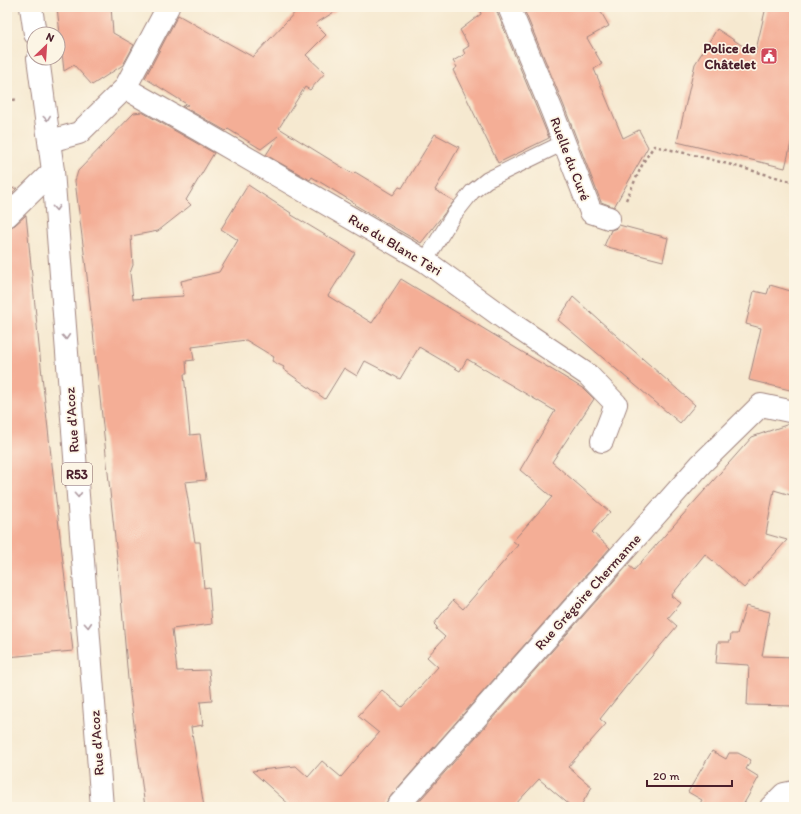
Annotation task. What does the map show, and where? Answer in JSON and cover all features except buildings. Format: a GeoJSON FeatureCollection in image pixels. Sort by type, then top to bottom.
{"type":"FeatureCollection","features":[{"type":"Feature","properties":{"kind":"street"},"geometry":{"type":"LineString","coordinates":[[31,7],[33,26]]}},
{"type":"Feature","properties":{"kind":"street"},"geometry":{"type":"LineString","coordinates":[[50,141],[79,133],[125,88],[168,7]]}},
{"type":"Feature","properties":{"kind":"street","name":"Ruelle du Curé"},"geometry":{"type":"LineString","coordinates":[[508,7],[564,142],[591,212],[609,218]]}},
{"type":"Feature","properties":{"kind":"street","name":"Rue d'Acoz"},"geometry":{"type":"LineString","coordinates":[[39,66],[53,171],[102,807]]}},
{"type":"Feature","properties":{"kind":"street","name":"Rue du Blanc Tèri"},"geometry":{"type":"LineString","coordinates":[[125,88],[425,262],[505,319],[588,375],[616,404],[602,441]]}},
{"type":"Feature","properties":{"kind":"street"},"geometry":{"type":"LineString","coordinates":[[7,216],[53,171]]}},
{"type":"Feature","properties":{"kind":"street","name":"Rue Grégoire Chermanne"},"geometry":{"type":"LineString","coordinates":[[397,807],[707,459],[762,405],[794,412]]}},
{"type":"Feature","properties":{"kind":"street"},"geometry":{"type":"LineString","coordinates":[[771,807],[784,794],[794,792]]}},
{"type":"Feature","properties":{"kind":"lane"},"geometry":{"type":"LineString","coordinates":[[425,262],[453,216],[472,192],[487,180],[564,142]]}},
{"type":"Feature","properties":{"kind":"path"},"geometry":{"type":"LineString","coordinates":[[609,218],[616,216],[627,198],[644,161],[654,146],[794,182]]}},
{"type":"Feature","properties":{"kind":"place","name":"Police de Châtelet"},"geometry":{"type":"Point","coordinates":[769,56]}}]}
